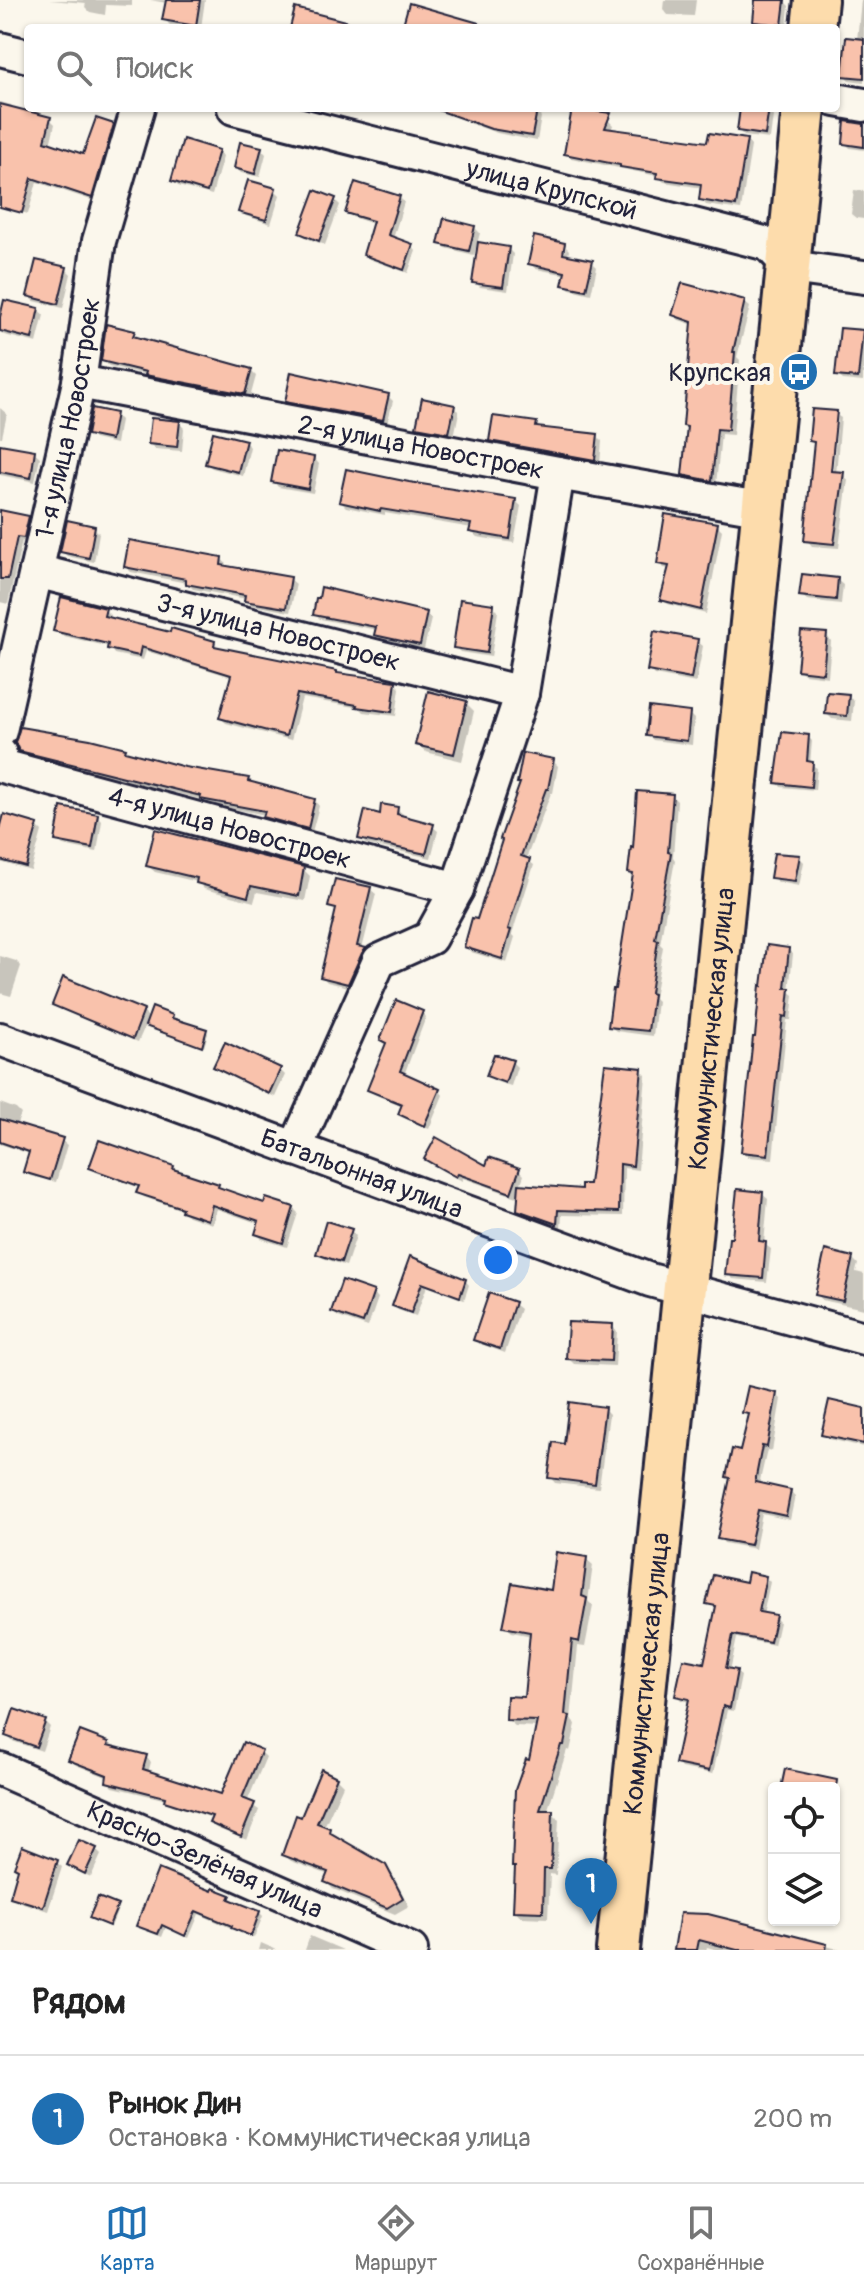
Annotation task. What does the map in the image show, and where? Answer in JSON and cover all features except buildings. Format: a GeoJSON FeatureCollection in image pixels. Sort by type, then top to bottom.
{"type":"FeatureCollection","features":[{"type":"Feature","properties":{"kind":"main road"},"geometry":{"type":"LineString","coordinates":[[813,24],[816,0]]}},
{"type":"Feature","properties":{"kind":"main road","name":"Коммунистическая улица"},"geometry":{"type":"LineString","coordinates":[[618,1950],[804,112]]}},
{"type":"Feature","properties":{"kind":"street"},"geometry":{"type":"LineString","coordinates":[[0,49],[24,55]]}},
{"type":"Feature","properties":{"kind":"street"},"geometry":{"type":"LineString","coordinates":[[840,101],[864,105]]}},
{"type":"Feature","properties":{"kind":"street","name":"1-я улица Новостроек"},"geometry":{"type":"LineString","coordinates":[[0,731],[79,382],[99,241],[137,112]]}},
{"type":"Feature","properties":{"kind":"street","name":"улица Крупской"},"geometry":{"type":"LineString","coordinates":[[250,112],[768,244],[790,267]]}},
{"type":"Feature","properties":{"kind":"street"},"geometry":{"type":"LineString","coordinates":[[790,267],[864,277]]}},
{"type":"Feature","properties":{"kind":"street","name":"2-я улица Новостроек"},"geometry":{"type":"LineString","coordinates":[[79,382],[764,509]]}},
{"type":"Feature","properties":{"kind":"street"},"geometry":{"type":"LineString","coordinates":[[295,1149],[379,961],[430,938],[457,889],[522,693],[558,473]]}},
{"type":"Feature","properties":{"kind":"street","name":"3-я улица Новостроек"},"geometry":{"type":"LineString","coordinates":[[36,571],[522,693]]}},
{"type":"Feature","properties":{"kind":"street","name":"4-я улица Новостроек"},"geometry":{"type":"LineString","coordinates":[[1,760],[457,889]]}},
{"type":"Feature","properties":{"kind":"street","name":"Батальонная улица"},"geometry":{"type":"LineString","coordinates":[[0,1039],[650,1280],[864,1338]]}},
{"type":"Feature","properties":{"kind":"street","name":"Красно-Зелёная улица"},"geometry":{"type":"LineString","coordinates":[[0,1769],[411,1950]]}},
{"type":"Feature","properties":{"kind":"place","name":"Крупская"},"geometry":{"type":"Point","coordinates":[799,372]}},
{"type":"Feature","properties":{"kind":"place","name":"Рынок Дин"},"geometry":{"type":"Point","coordinates":[591,1924]}}]}
